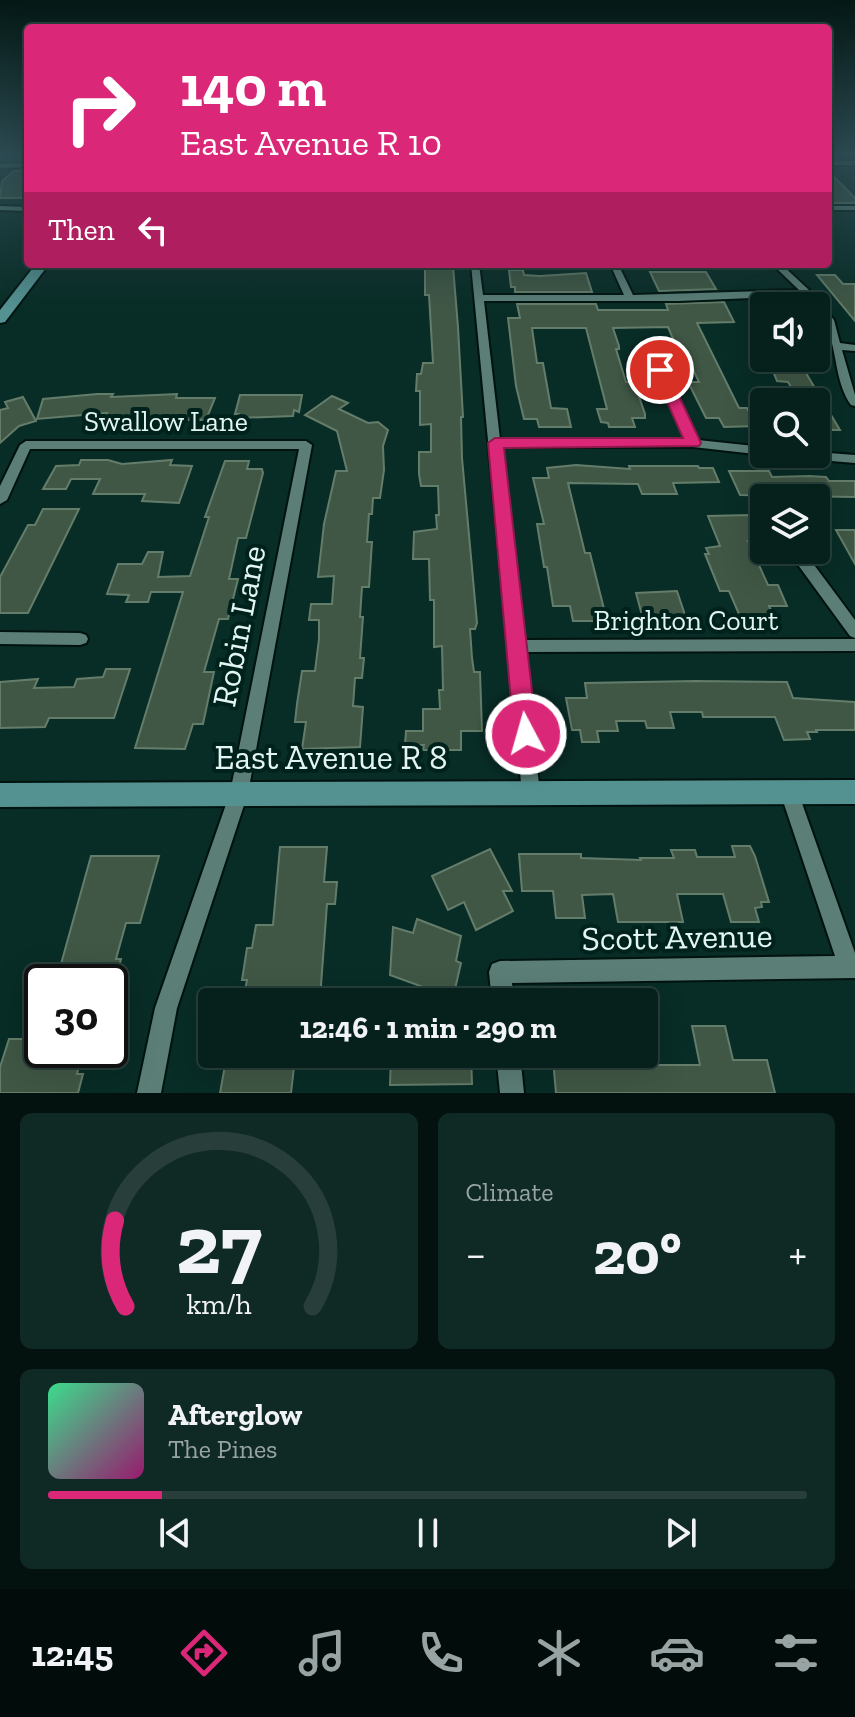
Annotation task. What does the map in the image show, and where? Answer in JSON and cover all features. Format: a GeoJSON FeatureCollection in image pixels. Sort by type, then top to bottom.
{"type":"FeatureCollection","features":[{"type":"Feature","properties":{"kind":"street"},"geometry":{"type":"LineString","coordinates":[[0,208],[24,209]]}},
{"type":"Feature","properties":{"kind":"street"},"geometry":{"type":"LineString","coordinates":[[832,208],[855,208]]}},
{"type":"Feature","properties":{"kind":"street"},"geometry":{"type":"LineString","coordinates":[[0,319],[40,268]]}},
{"type":"Feature","properties":{"kind":"street"},"geometry":{"type":"LineString","coordinates":[[475,268],[531,793]]}},
{"type":"Feature","properties":{"kind":"street"},"geometry":{"type":"LineString","coordinates":[[616,268],[630,298]]}},
{"type":"Feature","properties":{"kind":"street"},"geometry":{"type":"LineString","coordinates":[[780,268],[806,292]]}},
{"type":"Feature","properties":{"kind":"street"},"geometry":{"type":"LineString","coordinates":[[479,298],[750,295]]}},
{"type":"Feature","properties":{"kind":"street"},"geometry":{"type":"LineString","coordinates":[[830,322],[839,346],[845,382],[855,403]]}},
{"type":"Feature","properties":{"kind":"street"},"geometry":{"type":"LineString","coordinates":[[839,346],[855,348]]}},
{"type":"Feature","properties":{"kind":"street"},"geometry":{"type":"LineString","coordinates":[[660,370],[693,443]]}},
{"type":"Feature","properties":{"kind":"street"},"geometry":{"type":"LineString","coordinates":[[495,443],[693,443],[750,449]]}},
{"type":"Feature","properties":{"kind":"street","name":"Swallow Lane"},"geometry":{"type":"LineString","coordinates":[[0,500],[26,445],[306,445]]}},
{"type":"Feature","properties":{"kind":"street","name":"Robin Lane"},"geometry":{"type":"LineString","coordinates":[[149,1093],[166,1008],[239,793],[306,445]]}},
{"type":"Feature","properties":{"kind":"street"},"geometry":{"type":"LineString","coordinates":[[830,457],[855,459]]}},
{"type":"Feature","properties":{"kind":"street"},"geometry":{"type":"LineString","coordinates":[[805,564],[855,632]]}},
{"type":"Feature","properties":{"kind":"street"},"geometry":{"type":"LineString","coordinates":[[0,638],[80,639]]}},
{"type":"Feature","properties":{"kind":"street","name":"Brighton Court"},"geometry":{"type":"LineString","coordinates":[[517,646],[855,645]]}},
{"type":"Feature","properties":{"kind":"street"},"geometry":{"type":"LineString","coordinates":[[789,792],[852,967]]}},
{"type":"Feature","properties":{"kind":"street","name":"East Avenue R 8"},"geometry":{"type":"LineString","coordinates":[[0,795],[855,792]]}},
{"type":"Feature","properties":{"kind":"street","name":"Scott Avenue"},"geometry":{"type":"LineString","coordinates":[[502,988],[500,972],[852,967]]}},
{"type":"Feature","properties":{"kind":"street"},"geometry":{"type":"LineString","coordinates":[[509,1068],[512,1093]]}},
{"type":"Feature","properties":{"kind":"building"},"geometry":{"type":"Polygon","coordinates":[[[425,268],[453,268],[463,417],[462,458],[477,623],[475,629],[470,629],[474,672],[480,672],[482,731],[461,731],[461,750],[423,750],[424,745],[405,745],[406,731],[423,731],[423,709],[440,709],[439,690],[443,690],[442,646],[434,647],[434,600],[430,600],[429,559],[413,559],[414,532],[437,529],[436,515],[439,515],[438,486],[421,486],[419,474],[419,452],[431,452],[431,424],[420,425],[420,391],[416,391],[417,374],[421,374],[423,363],[433,363],[429,295],[425,295],[425,268]]]}},
{"type":"Feature","properties":{"kind":"building"},"geometry":{"type":"Polygon","coordinates":[[[509,270],[523,270],[524,275],[540,276],[586,273],[592,292],[515,292],[515,287],[511,287],[509,270]]]}},
{"type":"Feature","properties":{"kind":"building"},"geometry":{"type":"Polygon","coordinates":[[[650,272],[706,272],[716,289],[659,291],[650,272]]]}},
{"type":"Feature","properties":{"kind":"building"},"geometry":{"type":"Polygon","coordinates":[[[817,275],[835,275],[843,284],[855,284],[855,321],[817,275]]]}},
{"type":"Feature","properties":{"kind":"building"},"geometry":{"type":"Polygon","coordinates":[[[724,302],[734,322],[697,323],[739,408],[747,408],[750,413],[750,426],[724,427],[719,418],[706,418],[688,382],[699,382],[668,327],[613,328],[626,382],[634,382],[645,414],[645,418],[632,418],[635,427],[609,427],[608,423],[601,422],[597,409],[607,409],[586,328],[532,328],[537,363],[543,363],[551,408],[567,409],[571,427],[539,427],[537,419],[524,419],[516,386],[508,318],[520,318],[517,304],[596,304],[598,310],[668,310],[666,304],[724,302]]]}},
{"type":"Feature","properties":{"kind":"building"},"geometry":{"type":"Polygon","coordinates":[[[773,372],[805,372],[815,388],[792,388],[788,382],[777,381],[773,372]]]}},
{"type":"Feature","properties":{"kind":"building"},"geometry":{"type":"Polygon","coordinates":[[[113,394],[111,397],[177,394],[176,398],[215,398],[206,420],[104,419],[107,413],[37,419],[43,399],[113,394]]]}},
{"type":"Feature","properties":{"kind":"building"},"geometry":{"type":"Polygon","coordinates":[[[240,395],[302,395],[299,412],[294,410],[293,416],[238,418],[239,414],[235,414],[240,395]]]}},
{"type":"Feature","properties":{"kind":"building"},"geometry":{"type":"Polygon","coordinates":[[[332,396],[348,403],[339,409],[368,423],[378,422],[388,430],[383,446],[380,498],[373,498],[372,514],[369,514],[367,542],[372,542],[369,587],[362,587],[360,658],[364,658],[362,678],[355,678],[353,706],[363,707],[360,747],[302,749],[306,722],[295,722],[302,671],[315,671],[319,639],[319,620],[309,620],[311,604],[332,604],[334,576],[318,577],[324,524],[336,471],[347,471],[337,431],[305,415],[332,396]]]}},
{"type":"Feature","properties":{"kind":"building"},"geometry":{"type":"Polygon","coordinates":[[[23,397],[36,421],[19,426],[0,443],[0,410],[8,408],[5,402],[23,397]]]}},
{"type":"Feature","properties":{"kind":"building"},"geometry":{"type":"Polygon","coordinates":[[[830,413],[840,430],[830,430],[830,413]]]}},
{"type":"Feature","properties":{"kind":"building"},"geometry":{"type":"Polygon","coordinates":[[[81,460],[108,460],[122,464],[172,460],[170,465],[192,466],[179,503],[142,501],[145,494],[93,494],[100,479],[71,479],[66,489],[43,489],[56,466],[79,465],[81,460]]]}},
{"type":"Feature","properties":{"kind":"building"},"geometry":{"type":"Polygon","coordinates":[[[225,461],[249,461],[247,469],[262,469],[263,473],[246,538],[238,538],[229,579],[238,579],[228,619],[219,619],[204,672],[214,672],[203,724],[193,724],[185,749],[135,748],[183,592],[151,592],[148,602],[126,602],[129,595],[107,594],[118,564],[142,564],[148,552],[163,552],[158,577],[190,576],[209,517],[205,517],[225,461]]]}},
{"type":"Feature","properties":{"kind":"building"},"geometry":{"type":"Polygon","coordinates":[[[576,465],[630,469],[629,466],[698,466],[713,468],[719,482],[673,483],[677,494],[642,494],[638,484],[568,483],[585,553],[590,553],[607,621],[573,621],[570,606],[553,606],[547,567],[544,567],[537,524],[544,524],[533,478],[549,478],[547,468],[576,465]]]}},
{"type":"Feature","properties":{"kind":"building"},"geometry":{"type":"Polygon","coordinates":[[[729,471],[769,471],[772,477],[809,476],[826,477],[829,481],[855,481],[855,497],[830,497],[830,484],[750,484],[750,495],[740,495],[729,471]]]}},
{"type":"Feature","properties":{"kind":"building"},"geometry":{"type":"Polygon","coordinates":[[[43,509],[79,509],[28,613],[0,613],[0,577],[28,525],[35,525],[43,509]]]}},
{"type":"Feature","properties":{"kind":"building"},"geometry":{"type":"Polygon","coordinates":[[[750,515],[750,564],[758,564],[768,585],[778,585],[787,606],[769,606],[776,621],[742,621],[729,591],[720,591],[705,554],[709,554],[706,548],[720,546],[708,516],[750,515]]]}},
{"type":"Feature","properties":{"kind":"building"},"geometry":{"type":"Polygon","coordinates":[[[836,530],[855,530],[855,564],[836,530]]]}},
{"type":"Feature","properties":{"kind":"building"},"geometry":{"type":"Polygon","coordinates":[[[677,591],[686,618],[643,619],[636,593],[677,591]]]}},
{"type":"Feature","properties":{"kind":"building"},"geometry":{"type":"Polygon","coordinates":[[[106,669],[130,669],[114,718],[49,718],[45,727],[0,728],[0,682],[38,679],[34,688],[74,687],[77,679],[103,677],[106,669]]]}},
{"type":"Feature","properties":{"kind":"building"},"geometry":{"type":"Polygon","coordinates":[[[787,682],[793,698],[855,702],[855,730],[816,730],[807,732],[810,739],[784,740],[775,717],[703,717],[702,712],[670,712],[674,728],[647,728],[645,721],[616,721],[618,731],[597,731],[599,742],[582,742],[580,730],[572,730],[566,698],[587,698],[585,683],[787,682]]]}},
{"type":"Feature","properties":{"kind":"building"},"geometry":{"type":"Polygon","coordinates":[[[732,846],[750,846],[755,856],[769,902],[761,902],[762,907],[755,908],[759,922],[731,922],[723,894],[677,894],[683,922],[618,922],[613,894],[582,895],[585,918],[556,918],[553,891],[522,891],[519,854],[581,854],[581,858],[641,860],[674,858],[671,850],[695,850],[697,857],[735,857],[732,846]]]}},
{"type":"Feature","properties":{"kind":"building"},"geometry":{"type":"Polygon","coordinates":[[[280,847],[327,847],[324,882],[337,882],[335,904],[327,904],[321,988],[245,988],[247,980],[242,980],[247,948],[252,948],[256,925],[273,925],[280,847]]]}},
{"type":"Feature","properties":{"kind":"building"},"geometry":{"type":"Polygon","coordinates":[[[490,849],[512,891],[503,891],[513,911],[476,930],[464,902],[448,910],[432,876],[490,849]]]}},
{"type":"Feature","properties":{"kind":"building"},"geometry":{"type":"Polygon","coordinates":[[[91,856],[159,856],[140,923],[126,923],[116,959],[121,959],[120,964],[61,964],[91,856]]]}},
{"type":"Feature","properties":{"kind":"building"},"geometry":{"type":"Polygon","coordinates":[[[417,919],[461,936],[456,961],[461,963],[455,988],[426,988],[390,975],[393,927],[413,933],[417,919]]]}},
{"type":"Feature","properties":{"kind":"building"},"geometry":{"type":"Polygon","coordinates":[[[692,1026],[725,1026],[733,1060],[767,1060],[775,1093],[556,1093],[554,1068],[700,1065],[692,1026]]]}},
{"type":"Feature","properties":{"kind":"building"},"geometry":{"type":"Polygon","coordinates":[[[9,1039],[24,1039],[24,1068],[78,1068],[77,1074],[83,1074],[78,1093],[0,1093],[0,1067],[9,1039]]]}},
{"type":"Feature","properties":{"kind":"building"},"geometry":{"type":"Polygon","coordinates":[[[224,1068],[294,1068],[291,1093],[220,1093],[224,1068]]]}},
{"type":"Feature","properties":{"kind":"building"},"geometry":{"type":"Polygon","coordinates":[[[391,1068],[471,1068],[472,1084],[390,1085],[391,1068]]]}},
{"type":"Feature","properties":{"kind":"route"},"geometry":{"type":"LineString","coordinates":[[526,734],[495,443],[693,443],[660,370]]}}]}
